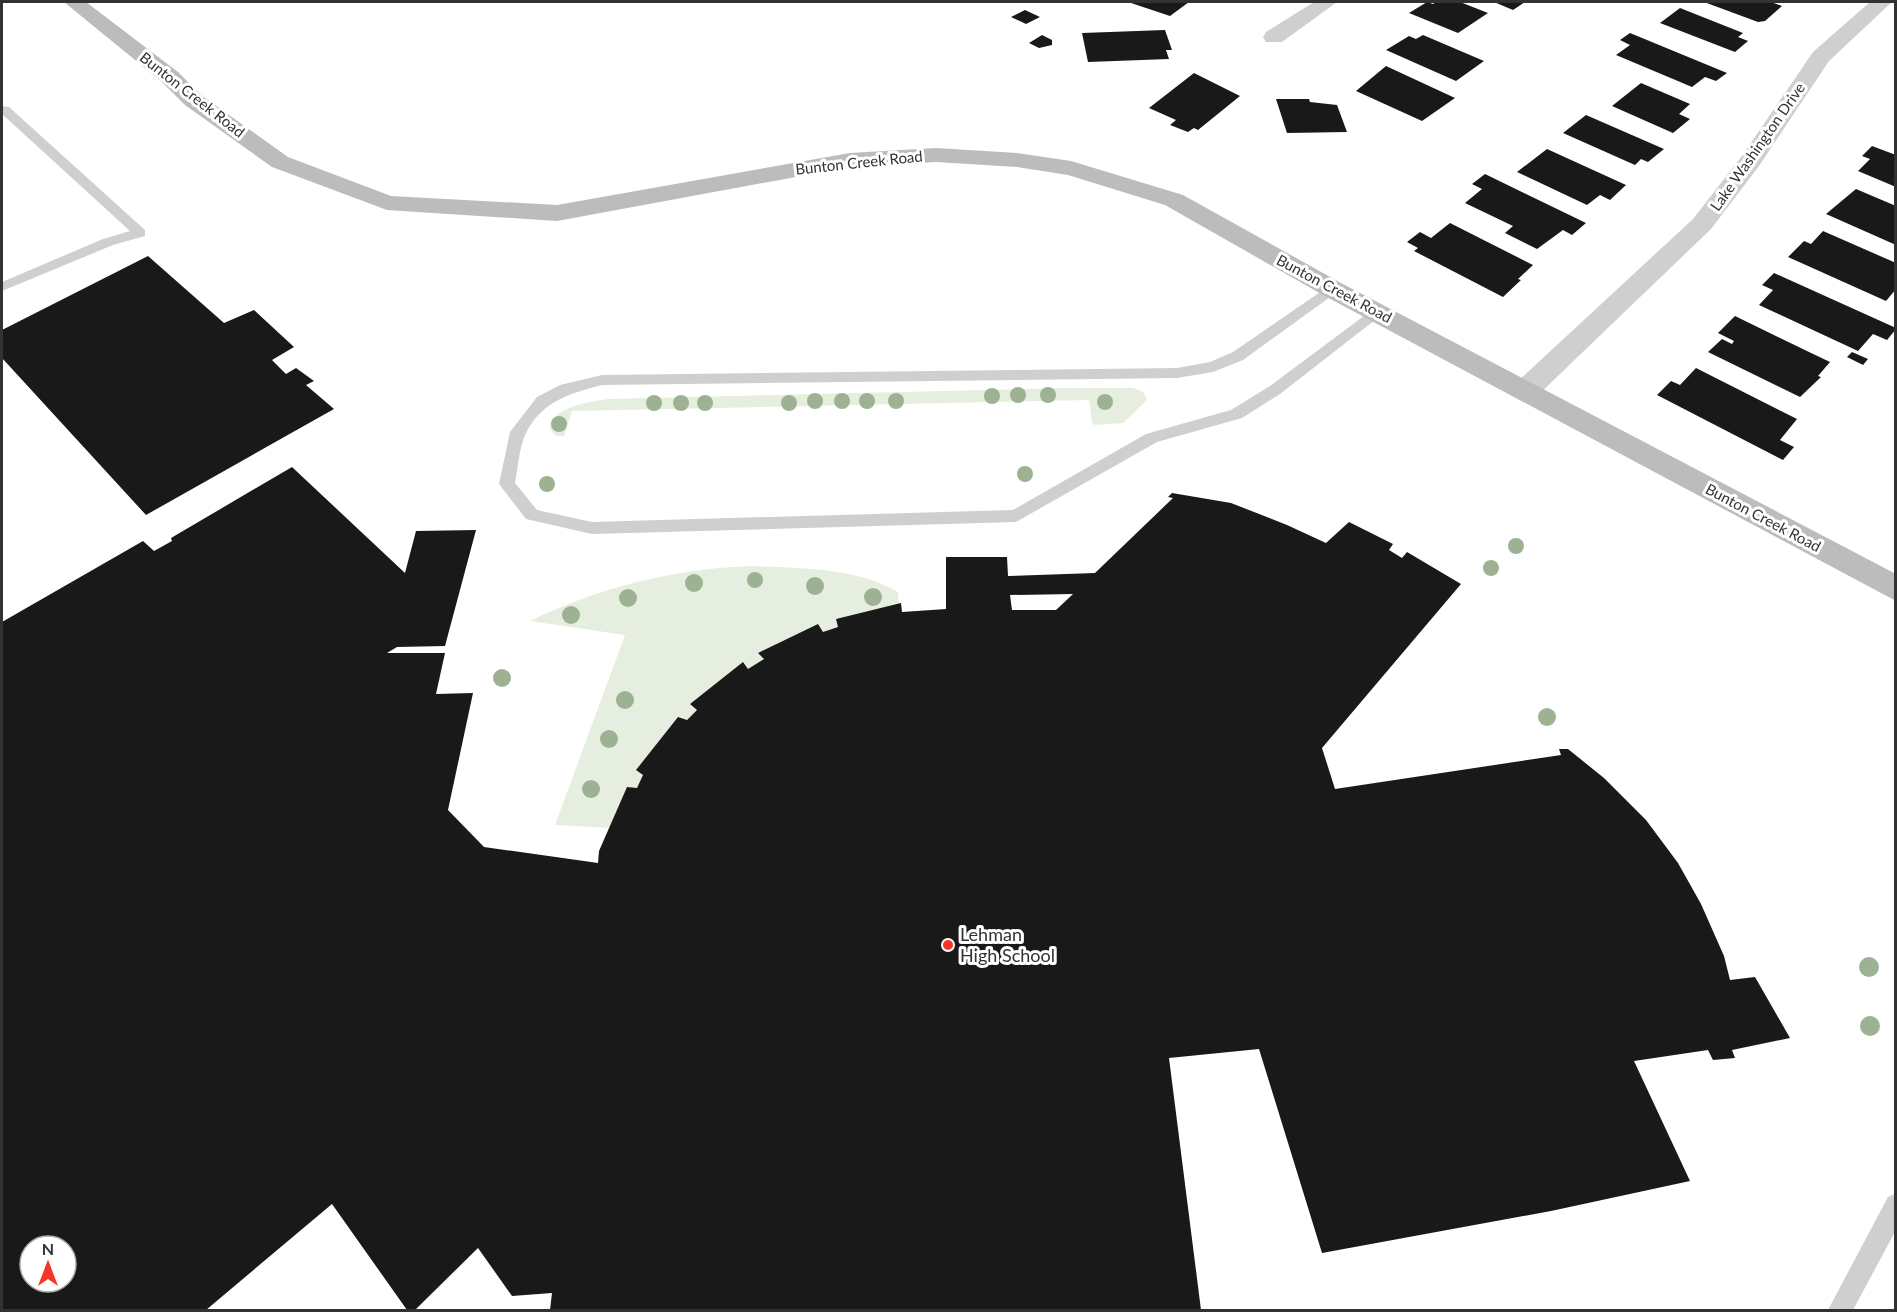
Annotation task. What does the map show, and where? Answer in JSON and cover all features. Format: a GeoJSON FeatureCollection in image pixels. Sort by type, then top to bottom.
{"type":"FeatureCollection","features":[{"type":"Feature","properties":{"kind":"street","name":"Bunton Creek Road"},"geometry":{"type":"LineString","coordinates":[[74,2],[170,77],[193,100],[280,162],[387,203],[557,213],[830,163],[936,155],[1017,160],[1071,168],[1174,200],[1332,289],[1526,390],[1896,589]]}},
{"type":"Feature","properties":{"kind":"street"},"geometry":{"type":"LineString","coordinates":[[1274,37],[1327,2]]}},
{"type":"Feature","properties":{"kind":"street","name":"Lake Washington Drive"},"geometry":{"type":"LineString","coordinates":[[1526,390],[1702,224],[1751,161],[1821,57],[1882,2]]}},
{"type":"Feature","properties":{"kind":"lane"},"geometry":{"type":"LineString","coordinates":[[2,110],[5,110],[140,233],[108,242],[2,286]]}},
{"type":"Feature","properties":{"kind":"lane"},"geometry":{"type":"LineString","coordinates":[[1332,289],[1238,356],[1213,368],[1178,373],[602,380],[565,389],[542,401],[518,432],[507,484],[532,515],[592,528],[1016,516],[1152,438],[1236,414],[1275,390],[1377,313]]}},
{"type":"Feature","properties":{"kind":"lane"},"geometry":{"type":"LineString","coordinates":[[1840,1311],[1896,1205]]}},
{"type":"Feature","properties":{"kind":"green space"},"geometry":{"type":"Polygon","coordinates":[[[1133,388],[1143,392],[1147,400],[1123,423],[1095,425],[1092,423],[1089,400],[572,411],[564,436],[556,436],[550,429],[552,421],[564,410],[592,401],[609,399],[1133,388]]]}},
{"type":"Feature","properties":{"kind":"green space"},"geometry":{"type":"Polygon","coordinates":[[[751,566],[845,573],[882,584],[898,592],[899,604],[836,619],[838,627],[823,632],[818,624],[758,653],[764,659],[748,669],[743,663],[687,720],[678,717],[637,770],[643,775],[637,788],[627,787],[610,828],[555,825],[625,635],[530,621],[583,598],[637,582],[693,571],[751,566]]]}},
{"type":"Feature","properties":{"kind":"building"},"geometry":{"type":"Polygon","coordinates":[[[1128,2],[1189,2],[1170,16],[1128,2]]]}},
{"type":"Feature","properties":{"kind":"building"},"geometry":{"type":"Polygon","coordinates":[[[1427,2],[1433,4],[1460,2],[1488,13],[1458,33],[1409,13],[1427,2]]]}},
{"type":"Feature","properties":{"kind":"building"},"geometry":{"type":"Polygon","coordinates":[[[1494,2],[1525,2],[1513,10],[1494,2]]]}},
{"type":"Feature","properties":{"kind":"building"},"geometry":{"type":"Polygon","coordinates":[[[1704,2],[1771,2],[1782,6],[1765,21],[1758,22],[1704,2]]]}},
{"type":"Feature","properties":{"kind":"building"},"geometry":{"type":"Polygon","coordinates":[[[1680,8],[1743,33],[1738,37],[1748,41],[1735,52],[1660,23],[1680,8]]]}},
{"type":"Feature","properties":{"kind":"building"},"geometry":{"type":"Polygon","coordinates":[[[1025,10],[1040,17],[1026,24],[1011,17],[1025,10]]]}},
{"type":"Feature","properties":{"kind":"building"},"geometry":{"type":"Polygon","coordinates":[[[1165,30],[1172,50],[1166,50],[1169,59],[1088,62],[1082,33],[1165,30]]]}},
{"type":"Feature","properties":{"kind":"building"},"geometry":{"type":"Polygon","coordinates":[[[1630,33],[1727,73],[1716,81],[1705,77],[1692,87],[1616,55],[1630,45],[1620,40],[1630,33]]]}},
{"type":"Feature","properties":{"kind":"building"},"geometry":{"type":"Polygon","coordinates":[[[1042,35],[1052,40],[1052,45],[1039,48],[1029,43],[1042,35]]]}},
{"type":"Feature","properties":{"kind":"building"},"geometry":{"type":"Polygon","coordinates":[[[1423,35],[1484,61],[1456,81],[1386,50],[1409,36],[1416,39],[1423,35]]]}},
{"type":"Feature","properties":{"kind":"building"},"geometry":{"type":"Polygon","coordinates":[[[1386,66],[1455,98],[1422,121],[1356,91],[1386,66]]]}},
{"type":"Feature","properties":{"kind":"building"},"geometry":{"type":"Polygon","coordinates":[[[1194,73],[1240,96],[1198,130],[1194,128],[1188,132],[1170,125],[1176,120],[1149,108],[1194,73]]]}},
{"type":"Feature","properties":{"kind":"building"},"geometry":{"type":"Polygon","coordinates":[[[1641,83],[1690,104],[1679,114],[1690,119],[1673,133],[1612,106],[1641,83]]]}},
{"type":"Feature","properties":{"kind":"building"},"geometry":{"type":"Polygon","coordinates":[[[1276,99],[1309,99],[1310,102],[1337,105],[1347,132],[1287,133],[1276,99]]]}},
{"type":"Feature","properties":{"kind":"building"},"geometry":{"type":"Polygon","coordinates":[[[1586,115],[1664,149],[1648,162],[1641,159],[1635,165],[1563,133],[1586,115]]]}},
{"type":"Feature","properties":{"kind":"building"},"geometry":{"type":"Polygon","coordinates":[[[1872,146],[1896,155],[1896,187],[1858,171],[1870,159],[1862,156],[1872,146]]]}},
{"type":"Feature","properties":{"kind":"building"},"geometry":{"type":"Polygon","coordinates":[[[1547,149],[1626,185],[1610,200],[1600,195],[1587,205],[1517,172],[1547,149]]]}},
{"type":"Feature","properties":{"kind":"building"},"geometry":{"type":"Polygon","coordinates":[[[1485,174],[1586,223],[1572,235],[1563,230],[1537,249],[1505,233],[1513,226],[1465,203],[1482,189],[1472,184],[1485,174]]]}},
{"type":"Feature","properties":{"kind":"building"},"geometry":{"type":"Polygon","coordinates":[[[1856,189],[1896,206],[1896,245],[1826,214],[1856,189]]]}},
{"type":"Feature","properties":{"kind":"building"},"geometry":{"type":"Polygon","coordinates":[[[1450,223],[1533,265],[1503,297],[1414,251],[1418,248],[1407,242],[1420,232],[1431,238],[1450,223]]]}},
{"type":"Feature","properties":{"kind":"building"},"geometry":{"type":"Polygon","coordinates":[[[1823,231],[1896,263],[1896,289],[1886,301],[1788,257],[1804,241],[1811,244],[1823,231]]]}},
{"type":"Feature","properties":{"kind":"building"},"geometry":{"type":"Polygon","coordinates":[[[148,256],[224,323],[254,310],[294,347],[272,360],[286,374],[296,368],[314,381],[306,385],[334,409],[146,515],[2,358],[2,330],[148,256]]]}},
{"type":"Feature","properties":{"kind":"building"},"geometry":{"type":"Polygon","coordinates":[[[1774,273],[1896,329],[1887,340],[1873,334],[1858,351],[1759,305],[1773,290],[1762,285],[1774,273]]]}},
{"type":"Feature","properties":{"kind":"building"},"geometry":{"type":"Polygon","coordinates":[[[1735,316],[1830,362],[1818,376],[1821,377],[1800,397],[1708,352],[1722,339],[1732,344],[1734,341],[1718,333],[1735,316]]]}},
{"type":"Feature","properties":{"kind":"building"},"geometry":{"type":"Polygon","coordinates":[[[1852,352],[1868,359],[1863,365],[1847,357],[1852,352]]]}},
{"type":"Feature","properties":{"kind":"building"},"geometry":{"type":"Polygon","coordinates":[[[1696,368],[1797,419],[1780,440],[1794,447],[1783,460],[1657,395],[1671,381],[1680,385],[1696,368]]]}},
{"type":"Feature","properties":{"kind":"building","name":"Lehman High School"},"geometry":{"type":"Polygon","coordinates":[[[292,467],[405,573],[416,531],[476,530],[445,646],[397,647],[387,653],[445,653],[436,694],[473,693],[448,810],[484,847],[598,863],[599,851],[627,787],[637,788],[643,775],[636,770],[678,717],[687,720],[697,710],[690,704],[743,662],[748,669],[764,659],[758,653],[818,624],[823,632],[838,627],[836,619],[901,603],[902,612],[946,609],[946,557],[1007,557],[1008,576],[1095,573],[1173,498],[1168,497],[1172,493],[1231,503],[1326,543],[1349,522],[1393,544],[1389,550],[1402,558],[1407,552],[1461,584],[1322,748],[1335,789],[1561,755],[1559,749],[1568,749],[1604,778],[1646,820],[1678,863],[1701,904],[1724,956],[1730,980],[1755,977],[1790,1038],[1732,1050],[1735,1058],[1713,1060],[1708,1050],[1634,1061],[1690,1181],[1551,1211],[1322,1253],[1259,1049],[1169,1058],[1201,1310],[550,1310],[552,1293],[512,1296],[478,1248],[415,1310],[407,1310],[332,1204],[206,1310],[2,1310],[2,622],[143,541],[154,551],[172,541],[171,538],[292,467]],[[1073,594],[1010,595],[1012,610],[1056,610],[1073,594]]]}},
{"type":"Feature","properties":{"kind":"place","name":"Lehman High School"},"geometry":{"type":"Point","coordinates":[948,945]}}]}
